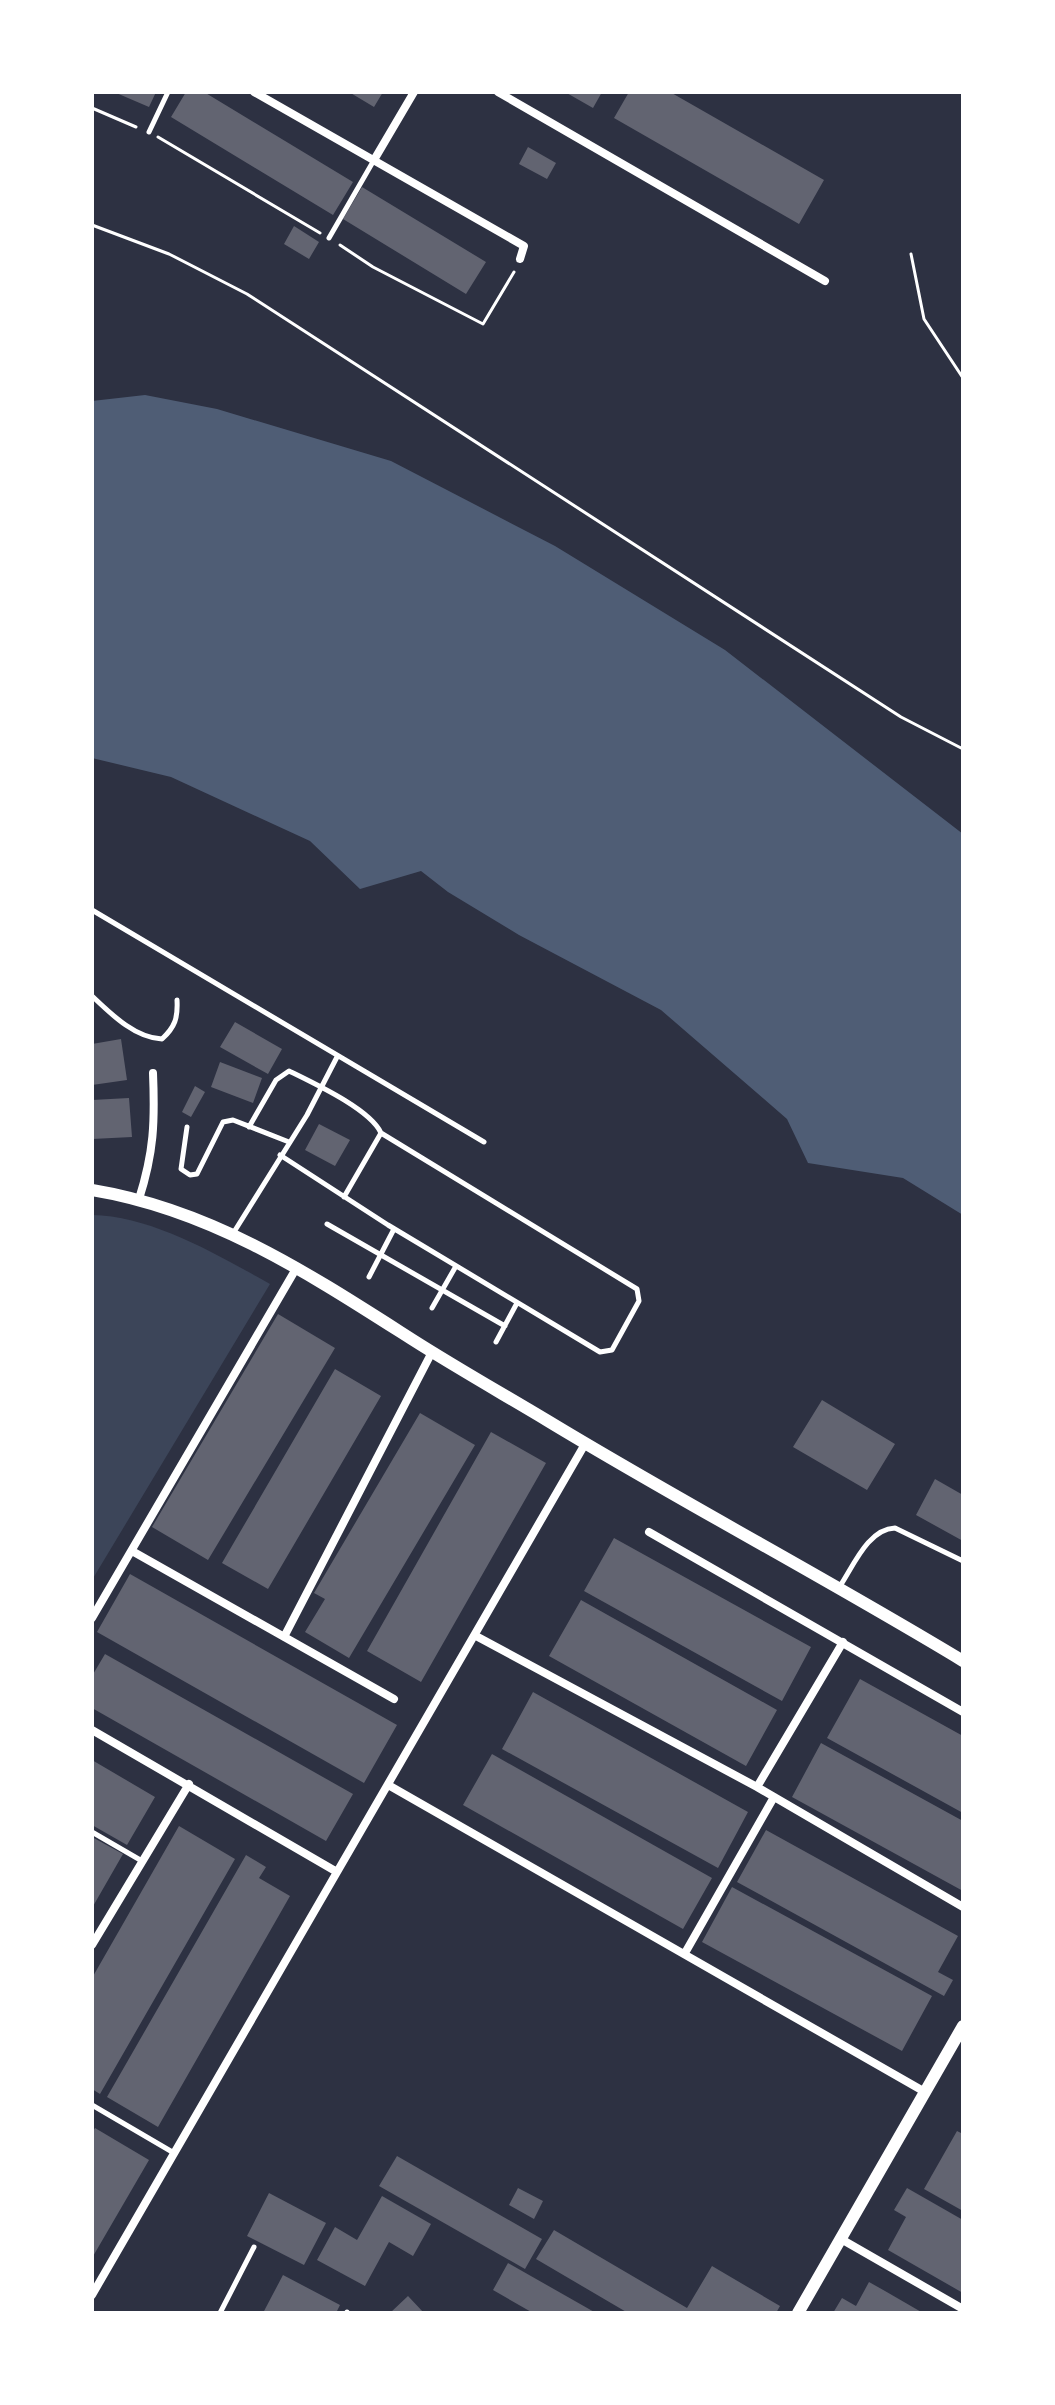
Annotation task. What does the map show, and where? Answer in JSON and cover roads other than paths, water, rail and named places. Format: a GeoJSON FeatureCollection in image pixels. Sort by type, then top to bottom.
{"type":"FeatureCollection","features":[{"type":"Feature","properties":{"kind":"street"},"geometry":{"type":"LineString","coordinates":[[254,92],[524,246],[520,259]]}},
{"type":"Feature","properties":{"kind":"street"},"geometry":{"type":"LineString","coordinates":[[374,160],[414,92]]}},
{"type":"Feature","properties":{"kind":"street"},"geometry":{"type":"LineString","coordinates":[[498,92],[825,281]]}},
{"type":"Feature","properties":{"kind":"street"},"geometry":{"type":"LineString","coordinates":[[139,1199],[152,1158],[156,1130],[153,1073]]}},
{"type":"Feature","properties":{"kind":"street"},"geometry":{"type":"LineString","coordinates":[[92,1190],[139,1199],[233,1233],[298,1266],[432,1352],[585,1444],[840,1587],[963,1661]]}},
{"type":"Feature","properties":{"kind":"street"},"geometry":{"type":"LineString","coordinates":[[92,1618],[298,1266]]}},
{"type":"Feature","properties":{"kind":"street"},"geometry":{"type":"LineString","coordinates":[[284,1637],[432,1352]]}},
{"type":"Feature","properties":{"kind":"street"},"geometry":{"type":"LineString","coordinates":[[92,2295],[390,1786],[585,1444]]}},
{"type":"Feature","properties":{"kind":"street"},"geometry":{"type":"LineString","coordinates":[[649,1532],[963,1712]]}},
{"type":"Feature","properties":{"kind":"street"},"geometry":{"type":"LineString","coordinates":[[132,1551],[394,1699]]}},
{"type":"Feature","properties":{"kind":"street"},"geometry":{"type":"LineString","coordinates":[[476,1636],[757,1787],[963,1907]]}},
{"type":"Feature","properties":{"kind":"street"},"geometry":{"type":"LineString","coordinates":[[757,1787],[843,1642]]}},
{"type":"Feature","properties":{"kind":"street"},"geometry":{"type":"LineString","coordinates":[[92,1730],[337,1872]]}},
{"type":"Feature","properties":{"kind":"street"},"geometry":{"type":"LineString","coordinates":[[92,1945],[95,1933],[189,1784]]}},
{"type":"Feature","properties":{"kind":"street"},"geometry":{"type":"LineString","coordinates":[[390,1786],[925,2092]]}},
{"type":"Feature","properties":{"kind":"street"},"geometry":{"type":"LineString","coordinates":[[685,1953],[774,1797]]}},
{"type":"Feature","properties":{"kind":"street"},"geometry":{"type":"LineString","coordinates":[[798,2313],[963,2026]]}},
{"type":"Feature","properties":{"kind":"street"},"geometry":{"type":"LineString","coordinates":[[841,2239],[963,2309]]}},
{"type":"Feature","properties":{"kind":"lane"},"geometry":{"type":"LineString","coordinates":[[149,132],[168,92]]}},
{"type":"Feature","properties":{"kind":"lane"},"geometry":{"type":"LineString","coordinates":[[329,238],[374,160]]}},
{"type":"Feature","properties":{"kind":"lane"},"geometry":{"type":"LineString","coordinates":[[92,910],[484,1142]]}},
{"type":"Feature","properties":{"kind":"lane"},"geometry":{"type":"LineString","coordinates":[[92,996],[111,1014],[147,1038],[162,1039],[173,1029],[178,1016],[177,1000]]}},
{"type":"Feature","properties":{"kind":"lane"},"geometry":{"type":"LineString","coordinates":[[233,1233],[337,1057]]}},
{"type":"Feature","properties":{"kind":"lane"},"geometry":{"type":"LineString","coordinates":[[249,1127],[276,1080],[289,1071],[321,1087],[369,1119],[381,1133],[628,1282],[637,1289],[639,1301],[612,1350],[600,1352],[394,1229],[280,1155]]}},
{"type":"Feature","properties":{"kind":"lane"},"geometry":{"type":"LineString","coordinates":[[187,1127],[181,1169],[190,1175],[197,1174],[223,1122],[233,1120],[289,1142]]}},
{"type":"Feature","properties":{"kind":"lane"},"geometry":{"type":"LineString","coordinates":[[344,1197],[381,1133]]}},
{"type":"Feature","properties":{"kind":"lane"},"geometry":{"type":"LineString","coordinates":[[327,1224],[441,1293],[505,1326]]}},
{"type":"Feature","properties":{"kind":"lane"},"geometry":{"type":"LineString","coordinates":[[369,1277],[394,1229]]}},
{"type":"Feature","properties":{"kind":"lane"},"geometry":{"type":"LineString","coordinates":[[432,1308],[456,1266]]}},
{"type":"Feature","properties":{"kind":"lane"},"geometry":{"type":"LineString","coordinates":[[496,1342],[517,1303]]}},
{"type":"Feature","properties":{"kind":"lane"},"geometry":{"type":"LineString","coordinates":[[840,1587],[873,1537],[883,1529],[895,1528],[963,1561]]}},
{"type":"Feature","properties":{"kind":"lane"},"geometry":{"type":"LineString","coordinates":[[92,1832],[142,1861]]}},
{"type":"Feature","properties":{"kind":"lane"},"geometry":{"type":"LineString","coordinates":[[92,2105],[174,2153]]}},
{"type":"Feature","properties":{"kind":"lane"},"geometry":{"type":"LineString","coordinates":[[220,2313],[254,2247]]}}]}
